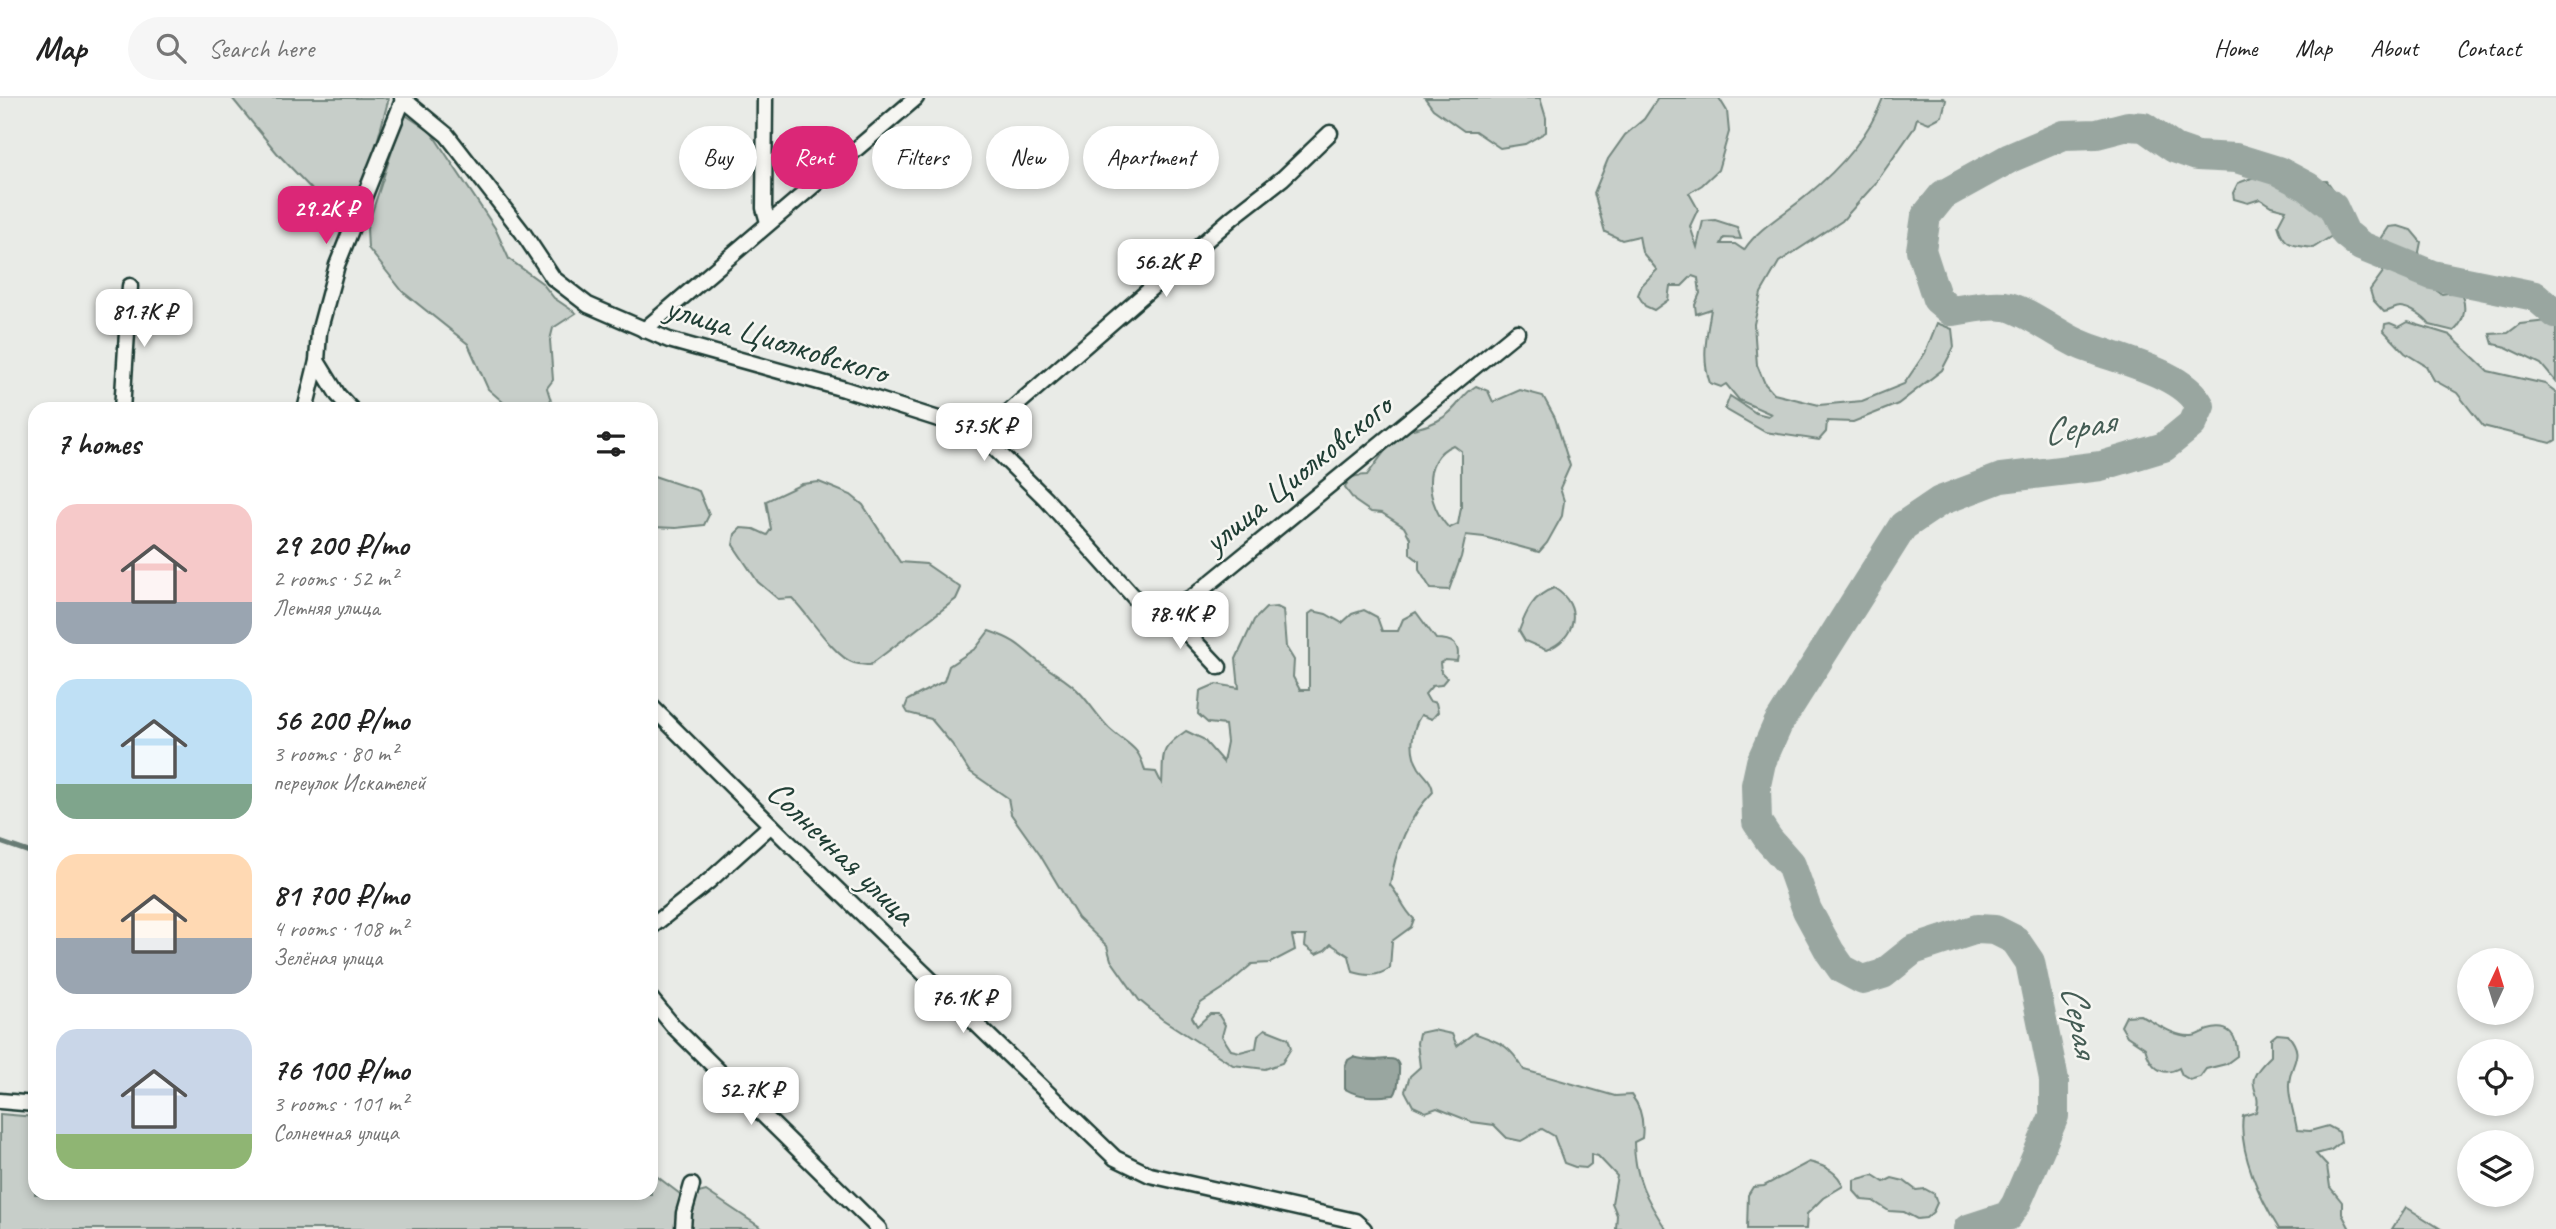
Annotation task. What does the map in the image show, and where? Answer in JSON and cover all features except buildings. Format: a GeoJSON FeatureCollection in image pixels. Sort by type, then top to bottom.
{"type":"FeatureCollection","features":[{"type":"Feature","properties":{"kind":"street"},"geometry":{"type":"LineString","coordinates":[[765,98],[764,208],[768,222]]}},
{"type":"Feature","properties":{"kind":"street"},"geometry":{"type":"LineString","coordinates":[[644,330],[916,98]]}},
{"type":"Feature","properties":{"kind":"street"},"geometry":{"type":"LineString","coordinates":[[307,402],[317,361],[319,332],[337,265],[403,99]]}},
{"type":"Feature","properties":{"kind":"street","name":"улица Циолковского"},"geometry":{"type":"LineString","coordinates":[[403,99],[447,135],[523,233],[552,278],[588,304],[668,340],[844,389],[951,424],[979,438],[991,445],[1045,498],[1142,606],[1166,611],[1194,596],[1517,332]]}},
{"type":"Feature","properties":{"kind":"street"},"geometry":{"type":"LineString","coordinates":[[979,438],[1233,217],[1283,178],[1330,133]]}},
{"type":"Feature","properties":{"kind":"street"},"geometry":{"type":"LineString","coordinates":[[123,402],[130,286]]}},
{"type":"Feature","properties":{"kind":"street"},"geometry":{"type":"LineString","coordinates":[[317,361],[345,402]]}},
{"type":"Feature","properties":{"kind":"street"},"geometry":{"type":"LineString","coordinates":[[1166,611],[1219,667]]}},
{"type":"Feature","properties":{"kind":"street","name":"Солнечная улица"},"geometry":{"type":"LineString","coordinates":[[658,713],[1115,1158],[1150,1175],[1360,1225]]}},
{"type":"Feature","properties":{"kind":"street"},"geometry":{"type":"LineString","coordinates":[[658,921],[709,881],[771,825]]}},
{"type":"Feature","properties":{"kind":"street"},"geometry":{"type":"LineString","coordinates":[[658,1008],[674,1027],[879,1229]]}},
{"type":"Feature","properties":{"kind":"street"},"geometry":{"type":"LineString","coordinates":[[0,1101],[28,1103]]}},
{"type":"Feature","properties":{"kind":"street"},"geometry":{"type":"LineString","coordinates":[[683,1229],[684,1213],[692,1185]]}},
{"type":"Feature","properties":{"kind":"shaded area"},"geometry":{"type":"Polygon","coordinates":[[[232,98],[389,98],[370,162],[359,185],[353,192],[341,198],[321,199],[277,153],[232,98]]]}},
{"type":"Feature","properties":{"kind":"shaded area"},"geometry":{"type":"Polygon","coordinates":[[[1425,98],[1540,98],[1546,118],[1546,132],[1525,144],[1500,148],[1475,131],[1464,131],[1433,109],[1425,98]]]}},
{"type":"Feature","properties":{"kind":"shaded area"},"geometry":{"type":"Polygon","coordinates":[[[1658,98],[1719,98],[1727,111],[1729,132],[1718,170],[1689,193],[1698,209],[1690,226],[1697,247],[1703,221],[1715,220],[1737,227],[1741,239],[1724,238],[1721,244],[1735,244],[1744,250],[1765,228],[1806,196],[1840,164],[1869,127],[1883,98],[1946,100],[1942,116],[1929,123],[1917,118],[1914,128],[1875,184],[1842,221],[1779,262],[1761,293],[1754,324],[1757,365],[1765,384],[1774,394],[1819,405],[1862,401],[1904,384],[1925,353],[1937,323],[1952,329],[1954,347],[1942,370],[1898,404],[1853,422],[1827,421],[1826,432],[1819,440],[1765,432],[1725,409],[1730,396],[1756,413],[1768,416],[1771,414],[1739,400],[1726,384],[1721,387],[1710,383],[1705,355],[1711,309],[1696,314],[1695,305],[1700,293],[1698,278],[1692,276],[1682,286],[1670,286],[1668,300],[1654,310],[1645,306],[1638,295],[1642,285],[1657,270],[1642,252],[1639,236],[1622,240],[1605,232],[1594,193],[1608,159],[1625,135],[1644,119],[1658,98]]]}},
{"type":"Feature","properties":{"kind":"shaded area"},"geometry":{"type":"Polygon","coordinates":[[[404,114],[431,132],[495,228],[509,259],[542,283],[554,298],[576,313],[553,328],[550,340],[553,380],[547,388],[551,402],[503,402],[488,389],[468,344],[403,292],[368,248],[367,228],[404,114]]]}},
{"type":"Feature","properties":{"kind":"shaded area"},"geometry":{"type":"Polygon","coordinates":[[[2291,173],[2309,181],[2327,181],[2339,198],[2336,206],[2340,216],[2335,225],[2335,234],[2313,248],[2290,244],[2283,237],[2278,225],[2286,210],[2271,206],[2260,199],[2248,203],[2234,199],[2233,193],[2238,183],[2257,176],[2272,179],[2291,173]]]}},
{"type":"Feature","properties":{"kind":"shaded area"},"geometry":{"type":"Polygon","coordinates":[[[2398,226],[2411,230],[2421,242],[2419,252],[2426,274],[2439,282],[2437,291],[2442,294],[2459,291],[2462,296],[2464,312],[2454,331],[2430,325],[2417,313],[2404,307],[2384,312],[2373,300],[2370,290],[2383,272],[2380,258],[2390,253],[2382,245],[2381,239],[2389,227],[2398,226]]]}},
{"type":"Feature","properties":{"kind":"shaded area"},"geometry":{"type":"Polygon","coordinates":[[[2556,320],[2556,382],[2541,364],[2506,347],[2493,344],[2490,334],[2508,333],[2520,324],[2556,320]]]}},
{"type":"Feature","properties":{"kind":"shaded area"},"geometry":{"type":"Polygon","coordinates":[[[2408,322],[2450,335],[2488,371],[2545,384],[2556,392],[2556,440],[2551,443],[2483,426],[2457,393],[2434,380],[2426,366],[2405,353],[2384,331],[2385,324],[2399,327],[2408,322]]]}},
{"type":"Feature","properties":{"kind":"shaded area"},"geometry":{"type":"Polygon","coordinates":[[[1476,386],[1488,391],[1493,402],[1520,390],[1543,396],[1555,418],[1570,466],[1560,488],[1564,501],[1562,516],[1539,552],[1484,537],[1466,535],[1449,590],[1431,589],[1419,570],[1419,561],[1410,554],[1410,538],[1404,527],[1382,513],[1371,512],[1355,501],[1345,488],[1351,478],[1367,475],[1399,432],[1422,427],[1444,417],[1476,386]],[[1453,445],[1442,452],[1431,472],[1432,496],[1441,519],[1449,528],[1458,524],[1461,508],[1461,451],[1453,445]]]}},
{"type":"Feature","properties":{"kind":"shaded area"},"geometry":{"type":"Polygon","coordinates":[[[658,477],[699,491],[709,515],[704,525],[658,527],[658,477]]]}},
{"type":"Feature","properties":{"kind":"shaded area"},"geometry":{"type":"Polygon","coordinates":[[[819,482],[851,495],[863,505],[900,562],[926,564],[961,588],[956,599],[870,665],[854,663],[838,653],[792,598],[778,599],[758,582],[733,545],[735,534],[741,528],[754,529],[767,535],[771,529],[766,501],[802,484],[819,482]]]}},
{"type":"Feature","properties":{"kind":"shaded area"},"geometry":{"type":"Polygon","coordinates":[[[1554,588],[1564,595],[1570,604],[1572,622],[1564,638],[1546,650],[1525,641],[1519,631],[1536,600],[1554,588]]]}},
{"type":"Feature","properties":{"kind":"shaded area"},"geometry":{"type":"Polygon","coordinates":[[[1277,607],[1283,610],[1286,647],[1294,660],[1293,677],[1300,690],[1309,690],[1309,614],[1313,611],[1326,614],[1342,623],[1352,614],[1364,610],[1377,617],[1382,631],[1398,631],[1403,619],[1416,612],[1436,639],[1454,644],[1458,655],[1457,661],[1445,660],[1440,663],[1441,672],[1447,678],[1441,685],[1432,686],[1425,694],[1429,701],[1436,703],[1438,712],[1432,719],[1421,715],[1413,734],[1416,762],[1430,782],[1433,792],[1410,823],[1392,872],[1390,885],[1414,919],[1411,927],[1392,941],[1390,968],[1372,975],[1353,972],[1349,956],[1331,944],[1316,954],[1305,946],[1306,936],[1292,936],[1295,950],[1270,963],[1252,964],[1201,1003],[1192,1017],[1197,1026],[1210,1014],[1218,1014],[1225,1025],[1222,1036],[1231,1050],[1240,1052],[1256,1048],[1258,1035],[1265,1029],[1288,1038],[1291,1048],[1282,1063],[1265,1069],[1233,1065],[1162,1019],[1139,1000],[1111,960],[1107,946],[1078,918],[1040,855],[1011,814],[1008,798],[969,771],[952,744],[931,719],[908,713],[905,708],[908,700],[944,681],[949,666],[976,648],[989,631],[1014,642],[1076,689],[1109,728],[1136,750],[1145,771],[1156,772],[1162,784],[1164,753],[1171,743],[1186,731],[1203,739],[1223,762],[1227,742],[1225,725],[1208,723],[1198,714],[1200,691],[1216,684],[1239,688],[1236,659],[1254,620],[1266,608],[1277,607]]]}},
{"type":"Feature","properties":{"kind":"shaded area"},"geometry":{"type":"Polygon","coordinates":[[[2140,1015],[2165,1029],[2185,1036],[2215,1029],[2227,1030],[2236,1042],[2237,1056],[2226,1064],[2206,1069],[2200,1077],[2190,1080],[2182,1075],[2179,1068],[2162,1071],[2153,1065],[2145,1048],[2127,1036],[2121,1026],[2126,1016],[2140,1015]]]}},
{"type":"Feature","properties":{"kind":"shaded area"},"geometry":{"type":"Polygon","coordinates":[[[1433,1030],[1452,1034],[1457,1046],[1474,1033],[1504,1046],[1524,1070],[1615,1096],[1631,1095],[1638,1105],[1642,1121],[1642,1138],[1634,1142],[1636,1166],[1648,1198],[1666,1229],[1616,1229],[1617,1215],[1612,1203],[1617,1176],[1598,1156],[1591,1154],[1591,1164],[1586,1168],[1575,1167],[1564,1163],[1554,1136],[1542,1129],[1521,1141],[1507,1138],[1494,1125],[1472,1122],[1437,1108],[1426,1112],[1413,1106],[1405,1091],[1410,1076],[1420,1067],[1417,1043],[1419,1033],[1433,1030]]]}},
{"type":"Feature","properties":{"kind":"shaded area"},"geometry":{"type":"Polygon","coordinates":[[[2277,1034],[2288,1035],[2296,1048],[2289,1089],[2297,1130],[2310,1131],[2328,1126],[2339,1132],[2341,1142],[2331,1150],[2316,1154],[2327,1166],[2330,1187],[2342,1202],[2342,1214],[2350,1229],[2279,1229],[2252,1174],[2244,1144],[2243,1116],[2256,1112],[2258,1103],[2253,1081],[2255,1074],[2271,1056],[2271,1039],[2277,1034]]]}},
{"type":"Feature","properties":{"kind":"shaded area"},"geometry":{"type":"Polygon","coordinates":[[[1353,1057],[1396,1061],[1399,1073],[1398,1088],[1394,1095],[1369,1096],[1345,1089],[1345,1067],[1353,1057]]]}},
{"type":"Feature","properties":{"kind":"shaded area"},"geometry":{"type":"Polygon","coordinates":[[[0,1114],[28,1116],[28,1200],[658,1200],[658,1177],[684,1197],[706,1191],[763,1229],[0,1229],[0,1114]]]}},
{"type":"Feature","properties":{"kind":"shaded area"},"geometry":{"type":"Polygon","coordinates":[[[1809,1162],[1829,1170],[1838,1177],[1843,1186],[1823,1198],[1807,1214],[1806,1229],[1747,1229],[1748,1195],[1753,1187],[1764,1186],[1809,1162]]]}},
{"type":"Feature","properties":{"kind":"shaded area"},"geometry":{"type":"Polygon","coordinates":[[[1873,1175],[1884,1182],[1892,1178],[1904,1181],[1916,1190],[1925,1189],[1934,1194],[1937,1203],[1933,1212],[1926,1218],[1917,1219],[1904,1212],[1889,1211],[1873,1201],[1862,1200],[1854,1191],[1854,1180],[1873,1175]]]}},
{"type":"Feature","properties":{"kind":"shaded area"},"geometry":{"type":"Polygon","coordinates":[[[2406,1207],[2441,1229],[2392,1229],[2406,1207]]]}},
{"type":"Feature","properties":{"kind":"waterway","name":"Серая"},"geometry":{"type":"LineString","coordinates":[[1968,1229],[2008,1216],[2016,1204],[2054,1116],[2054,1080],[2030,962],[2015,940],[1995,930],[1977,929],[1913,950],[1883,974],[1863,980],[1842,969],[1807,910],[1791,865],[1757,822],[1756,785],[1761,762],[1778,724],[1903,526],[1940,501],[2001,478],[2101,466],[2164,447],[2192,424],[2200,406],[2178,383],[2162,374],[2077,343],[2013,308],[1991,306],[1951,311],[1937,299],[1921,250],[1926,216],[1943,195],[2010,158],[2064,135],[2097,134],[2128,126],[2144,127],[2174,148],[2197,156],[2236,158],[2278,171],[2308,187],[2333,207],[2345,233],[2361,246],[2432,275],[2535,296],[2556,314]]}},
{"type":"Feature","properties":{"kind":"waterway"},"geometry":{"type":"LineString","coordinates":[[0,842],[28,852]]}}]}
